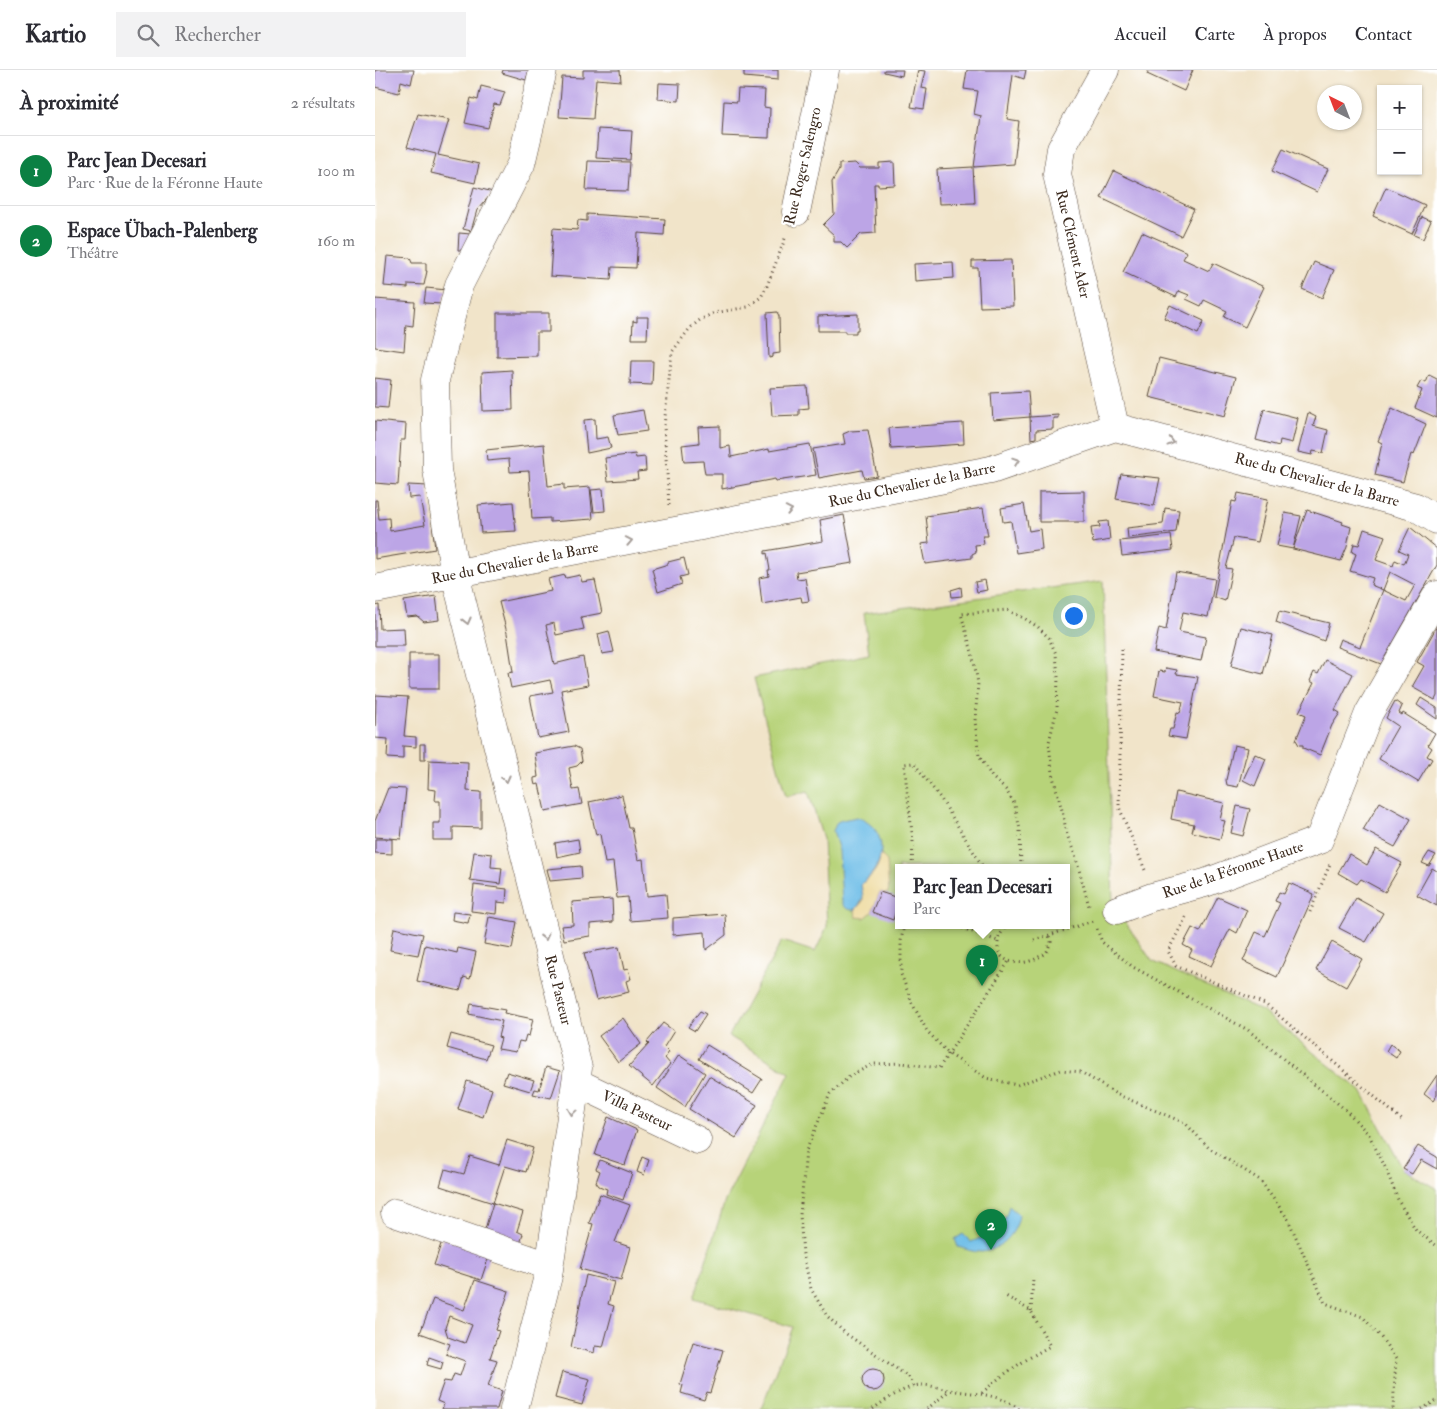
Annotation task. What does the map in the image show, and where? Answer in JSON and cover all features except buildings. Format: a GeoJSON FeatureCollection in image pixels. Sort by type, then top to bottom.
{"type":"FeatureCollection","features":[{"type":"Feature","properties":{"kind":"street","name":"Rue Pasteur"},"geometry":{"type":"LineString","coordinates":[[514,1409],[549,1266],[578,1068],[455,574],[437,470],[435,380],[459,286],[521,164],[543,70]]}},
{"type":"Feature","properties":{"kind":"street","name":"Rue Roger Salengro"},"geometry":{"type":"LineString","coordinates":[[796,212],[825,70]]}},
{"type":"Feature","properties":{"kind":"street","name":"Rue Clément Ader"},"geometry":{"type":"LineString","coordinates":[[1105,70],[1061,149],[1057,174],[1115,427]]}},
{"type":"Feature","properties":{"kind":"street","name":"Rue du Chevalier de la Barre"},"geometry":{"type":"LineString","coordinates":[[375,589],[991,470],[1115,427],[1416,507],[1437,520]]}},
{"type":"Feature","properties":{"kind":"street","name":"Rue de la Féronne Haute"},"geometry":{"type":"LineString","coordinates":[[1105,916],[1153,897],[1205,882],[1319,840],[1369,713],[1437,595]]}},
{"type":"Feature","properties":{"kind":"street","name":"Villa Pasteur"},"geometry":{"type":"LineString","coordinates":[[576,1082],[697,1140]]}},
{"type":"Feature","properties":{"kind":"street"},"geometry":{"type":"LineString","coordinates":[[395,1213],[549,1266]]}},
{"type":"Feature","properties":{"kind":"path","name":"Rue Roger Salengro"},"geometry":{"type":"LineString","coordinates":[[671,533],[664,426],[672,352],[690,328],[699,320],[714,313],[748,307],[761,297],[796,212]]}},
{"type":"Feature","properties":{"kind":"path"},"geometry":{"type":"LineString","coordinates":[[1021,864],[1020,830],[1015,805],[1006,790],[992,777],[979,756],[975,720],[977,684],[972,652],[961,614],[1007,610],[1038,627],[1049,638],[1056,654],[1058,677],[1057,709],[1049,742],[1052,773],[1067,835],[1105,916],[1102,942],[1133,967],[1248,1030],[1347,1111],[1369,1135],[1385,1167],[1399,1202],[1416,1230],[1437,1246]]}},
{"type":"Feature","properties":{"kind":"path"},"geometry":{"type":"LineString","coordinates":[[1122,649],[1119,806],[1148,878],[1153,897]]}},
{"type":"Feature","properties":{"kind":"path"},"geometry":{"type":"LineString","coordinates":[[912,864],[913,841],[904,764],[914,763],[946,806],[981,864]]}},
{"type":"Feature","properties":{"kind":"path"},"geometry":{"type":"LineString","coordinates":[[1310,912],[1334,855],[1319,840]]}},
{"type":"Feature","properties":{"kind":"path"},"geometry":{"type":"LineString","coordinates":[[1205,882],[1168,951],[1177,966],[1265,1004],[1402,1120]]}},
{"type":"Feature","properties":{"kind":"path"},"geometry":{"type":"LineString","coordinates":[[1070,928],[1105,916]]}},
{"type":"Feature","properties":{"kind":"path"},"geometry":{"type":"LineString","coordinates":[[903,929],[901,941],[901,974],[912,1003],[927,1032],[949,1054],[986,1078],[1017,1085],[1061,1070],[1081,1072],[1116,1094],[1185,1123],[1209,1148],[1260,1180],[1288,1219],[1325,1303],[1363,1317],[1380,1336],[1396,1360],[1393,1409]]}},
{"type":"Feature","properties":{"kind":"path"},"geometry":{"type":"LineString","coordinates":[[964,929],[998,941]]}},
{"type":"Feature","properties":{"kind":"path"},"geometry":{"type":"LineString","coordinates":[[1006,929],[998,941],[999,949],[1002,955],[1009,961],[1019,964],[1026,963],[1046,953],[1051,942],[1049,935]]}},
{"type":"Feature","properties":{"kind":"path"},"geometry":{"type":"LineString","coordinates":[[1034,940],[1067,929]]}},
{"type":"Feature","properties":{"kind":"path"},"geometry":{"type":"LineString","coordinates":[[914,1386],[910,1378],[845,1333],[827,1316],[811,1289],[803,1254],[800,1215],[806,1151],[830,1094],[850,1076],[873,1064],[902,1063],[939,1068],[1009,961]]}},
{"type":"Feature","properties":{"kind":"path"},"geometry":{"type":"LineString","coordinates":[[1031,1311],[1033,1280]]}},
{"type":"Feature","properties":{"kind":"path"},"geometry":{"type":"LineString","coordinates":[[982,1393],[1017,1365],[1050,1346],[1031,1311],[1004,1295]]}},
{"type":"Feature","properties":{"kind":"path"},"geometry":{"type":"LineString","coordinates":[[873,1409],[888,1398],[914,1386],[925,1385],[982,1393],[1011,1403],[1019,1409]]}},
{"type":"Feature","properties":{"kind":"path"},"geometry":{"type":"LineString","coordinates":[[927,1409],[950,1390]]}},
{"type":"Feature","properties":{"kind":"path"},"geometry":{"type":"LineString","coordinates":[[1422,1409],[1437,1400]]}},
{"type":"Feature","properties":{"kind":"green space"},"geometry":{"type":"Polygon","coordinates":[[[1103,581],[1113,904],[1152,961],[1262,1011],[1361,1091],[1403,1169],[1437,1189],[1437,1409],[761,1409],[793,1327],[694,1298],[725,1201],[790,1073],[729,1036],[782,941],[815,952],[827,927],[823,839],[808,791],[786,797],[754,678],[869,654],[864,613],[1103,581]]]}},
{"type":"Feature","properties":{"kind":"sand"},"geometry":{"type":"Polygon","coordinates":[[[880,854],[887,861],[889,890],[887,894],[880,892],[872,912],[865,918],[856,917],[855,910],[863,901],[861,884],[875,871],[879,863],[880,854]]]}},
{"type":"Feature","properties":{"kind":"water"},"geometry":{"type":"Polygon","coordinates":[[[857,817],[868,823],[875,830],[880,838],[881,848],[880,858],[876,867],[861,884],[863,898],[861,902],[855,910],[850,910],[842,902],[839,851],[833,831],[837,822],[857,817]]]}},
{"type":"Feature","properties":{"kind":"water"},"geometry":{"type":"Polygon","coordinates":[[[1009,1206],[1019,1215],[1018,1222],[1007,1240],[996,1248],[982,1252],[958,1247],[955,1239],[963,1234],[971,1242],[996,1229],[1004,1220],[1009,1206]]]}},
{"type":"Feature","properties":{"kind":"place","name":"Parc Jean Decesari"},"geometry":{"type":"Point","coordinates":[982,986]}},
{"type":"Feature","properties":{"kind":"place","name":"Espace Übach-Palenberg"},"geometry":{"type":"Point","coordinates":[991,1250]}}]}
